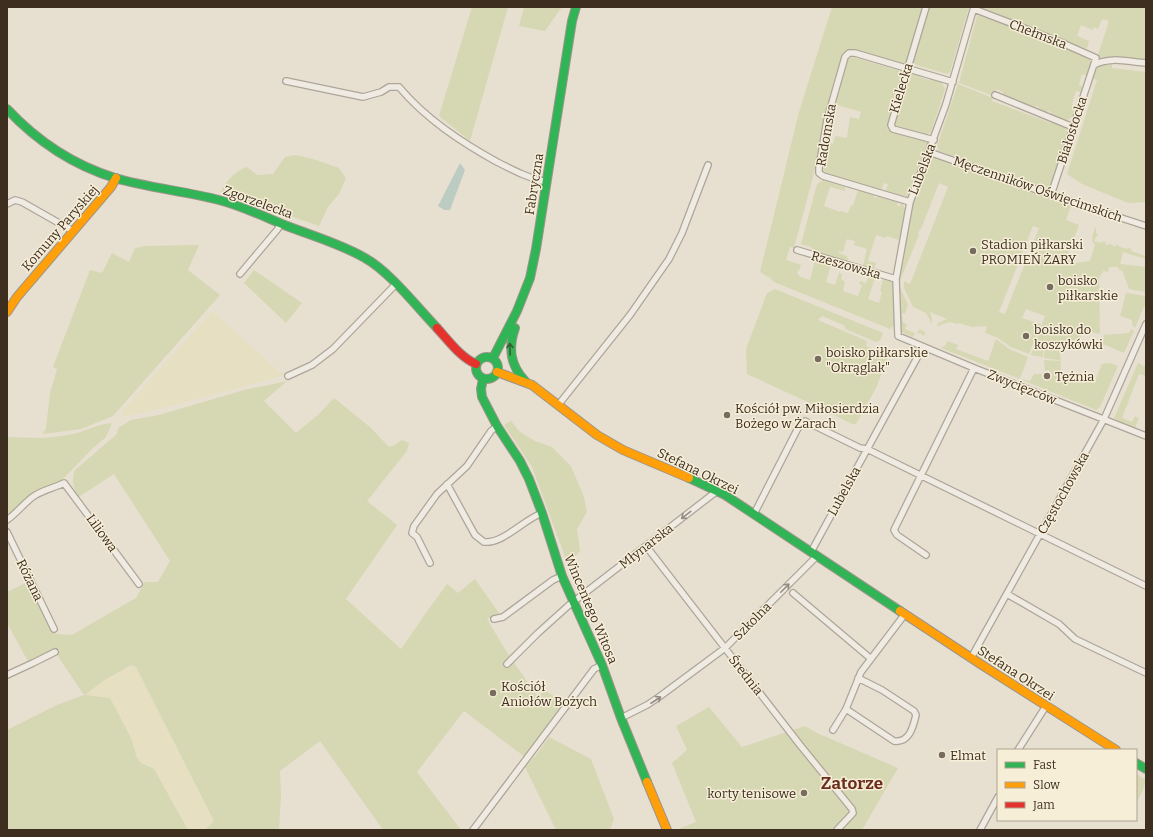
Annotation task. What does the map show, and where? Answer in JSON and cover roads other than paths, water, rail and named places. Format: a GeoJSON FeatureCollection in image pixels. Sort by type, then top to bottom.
{"type":"FeatureCollection","features":[{"type":"Feature","properties":{"kind":"street","name":"Fabryczna"},"geometry":{"type":"LineString","coordinates":[[492,358],[509,330],[530,278],[572,21],[576,7]]}},
{"type":"Feature","properties":{"kind":"street","name":"Kielecka"},"geometry":{"type":"LineString","coordinates":[[926,7],[891,127],[893,129],[934,140]]}},
{"type":"Feature","properties":{"kind":"street","name":"Chełmska"},"geometry":{"type":"LineString","coordinates":[[974,8],[1096,58],[1094,65]]}},
{"type":"Feature","properties":{"kind":"street","name":"Lubelska"},"geometry":{"type":"LineString","coordinates":[[898,336],[896,279],[910,202],[918,178],[934,140],[953,82],[974,8]]}},
{"type":"Feature","properties":{"kind":"street","name":"Radomska"},"geometry":{"type":"LineString","coordinates":[[908,68],[855,53],[849,53],[845,57],[827,120],[819,168],[820,173],[823,176],[910,202]]}},
{"type":"Feature","properties":{"kind":"street"},"geometry":{"type":"LineString","coordinates":[[1094,65],[1102,61],[1110,60],[1146,63]]}},
{"type":"Feature","properties":{"kind":"street","name":"Białostocka"},"geometry":{"type":"LineString","coordinates":[[1051,195],[1094,65]]}},
{"type":"Feature","properties":{"kind":"street"},"geometry":{"type":"LineString","coordinates":[[908,68],[953,82]]}},
{"type":"Feature","properties":{"kind":"street"},"geometry":{"type":"LineString","coordinates":[[286,81],[363,97],[381,92],[389,87],[399,87],[437,124],[454,136],[481,153],[531,179],[546,182]]}},
{"type":"Feature","properties":{"kind":"street"},"geometry":{"type":"LineString","coordinates":[[995,95],[1073,127]]}},
{"type":"Feature","properties":{"kind":"street","name":"Zgorzelecka"},"geometry":{"type":"LineString","coordinates":[[7,108],[21,124],[41,141],[80,165],[116,178],[220,200],[366,258],[396,284],[469,361],[476,364]]}},
{"type":"Feature","properties":{"kind":"street","name":"Męczenników Oświęcimskich"},"geometry":{"type":"LineString","coordinates":[[929,152],[1051,195],[1146,226]]}},
{"type":"Feature","properties":{"kind":"street"},"geometry":{"type":"LineString","coordinates":[[558,404],[630,315],[669,259],[682,233],[708,165]]}},
{"type":"Feature","properties":{"kind":"street","name":"Komuny Paryskiej"},"geometry":{"type":"LineString","coordinates":[[7,312],[17,297],[111,187],[116,178]]}},
{"type":"Feature","properties":{"kind":"street"},"geometry":{"type":"LineString","coordinates":[[7,204],[15,200],[22,202],[73,231]]}},
{"type":"Feature","properties":{"kind":"street"},"geometry":{"type":"LineString","coordinates":[[240,274],[280,224]]}},
{"type":"Feature","properties":{"kind":"street","name":"Rzeszowska"},"geometry":{"type":"LineString","coordinates":[[796,250],[896,279]]}},
{"type":"Feature","properties":{"kind":"street"},"geometry":{"type":"LineString","coordinates":[[288,376],[312,365],[333,349],[396,284]]}},
{"type":"Feature","properties":{"kind":"street"},"geometry":{"type":"LineString","coordinates":[[518,309],[518,320],[511,337],[510,351],[515,369],[527,383]]}},
{"type":"Feature","properties":{"kind":"street","name":"Częstochowska"},"geometry":{"type":"LineString","coordinates":[[971,658],[1104,419],[1144,332],[1146,324]]}},
{"type":"Feature","properties":{"kind":"street","name":"Zwycięzców"},"geometry":{"type":"LineString","coordinates":[[898,336],[974,368],[1146,436]]}},
{"type":"Feature","properties":{"kind":"street","name":"Lubelska"},"geometry":{"type":"LineString","coordinates":[[814,554],[867,449],[923,347]]}},
{"type":"Feature","properties":{"kind":"street"},"geometry":{"type":"LineString","coordinates":[[486,356],[492,358],[497,364],[497,372],[493,378],[483,379],[477,374],[476,364],[483,357],[486,356]]}},
{"type":"Feature","properties":{"kind":"street"},"geometry":{"type":"LineString","coordinates":[[926,555],[896,535],[894,530],[974,368]]}},
{"type":"Feature","properties":{"kind":"street","name":"Stefana Okrzei"},"geometry":{"type":"LineString","coordinates":[[497,372],[527,383],[558,404],[597,435],[623,450],[725,495],[971,658],[1114,749]]}},
{"type":"Feature","properties":{"kind":"street","name":"Wincentego Witosa"},"geometry":{"type":"LineString","coordinates":[[483,379],[481,389],[482,397],[497,426],[520,461],[529,479],[542,513],[562,576],[602,665],[621,718],[666,830]]}},
{"type":"Feature","properties":{"kind":"street"},"geometry":{"type":"LineString","coordinates":[[754,514],[797,430],[802,422],[805,421],[860,448],[867,449],[1145,584]]}},
{"type":"Feature","properties":{"kind":"street"},"geometry":{"type":"LineString","coordinates":[[430,563],[417,537],[412,533],[414,526],[437,494],[467,466],[491,430],[497,426]]}},
{"type":"Feature","properties":{"kind":"street","name":"Liliowa"},"geometry":{"type":"LineString","coordinates":[[7,520],[32,497],[43,490],[64,483],[139,584]]}},
{"type":"Feature","properties":{"kind":"street"},"geometry":{"type":"LineString","coordinates":[[447,484],[475,535],[484,542],[493,542],[531,518],[542,513]]}},
{"type":"Feature","properties":{"kind":"street","name":"Młynarska"},"geometry":{"type":"LineString","coordinates":[[507,664],[538,633],[574,601],[717,491]]}},
{"type":"Feature","properties":{"kind":"street","name":"Różana"},"geometry":{"type":"LineString","coordinates":[[7,532],[54,629]]}},
{"type":"Feature","properties":{"kind":"street","name":"Średnia"},"geometry":{"type":"LineString","coordinates":[[646,546],[724,648],[852,809],[852,813],[837,830]]}},
{"type":"Feature","properties":{"kind":"street","name":"Szkolna"},"geometry":{"type":"LineString","coordinates":[[621,718],[660,698],[724,648],[814,554]]}},
{"type":"Feature","properties":{"kind":"street"},"geometry":{"type":"LineString","coordinates":[[494,619],[503,617],[553,580],[562,576]]}},
{"type":"Feature","properties":{"kind":"street"},"geometry":{"type":"LineString","coordinates":[[793,593],[870,658]]}},
{"type":"Feature","properties":{"kind":"street"},"geometry":{"type":"LineString","coordinates":[[1007,594],[1058,624],[1075,639],[1146,673]]}},
{"type":"Feature","properties":{"kind":"street"},"geometry":{"type":"LineString","coordinates":[[832,730],[846,709],[858,678],[870,658],[905,614]]}},
{"type":"Feature","properties":{"kind":"street"},"geometry":{"type":"LineString","coordinates":[[7,675],[55,652]]}},
{"type":"Feature","properties":{"kind":"street"},"geometry":{"type":"LineString","coordinates":[[473,830],[594,669],[602,665]]}},
{"type":"Feature","properties":{"kind":"street"},"geometry":{"type":"LineString","coordinates":[[846,709],[894,741],[902,741],[907,738],[912,729],[916,716],[914,711],[882,690],[858,678]]}},
{"type":"Feature","properties":{"kind":"street"},"geometry":{"type":"LineString","coordinates":[[1019,749],[1046,706]]}},
{"type":"Feature","properties":{"kind":"street"},"geometry":{"type":"LineString","coordinates":[[1137,764],[1146,769]]}},
{"type":"Feature","properties":{"kind":"street"},"geometry":{"type":"LineString","coordinates":[[980,830],[997,799]]}},
{"type":"Feature","properties":{"kind":"place","name":"Stadion piłkarski PROMIEŃ ŻARY"},"geometry":{"type":"Point","coordinates":[973,251]}},
{"type":"Feature","properties":{"kind":"place","name":"boisko piłkarskie"},"geometry":{"type":"Point","coordinates":[1050,287]}},
{"type":"Feature","properties":{"kind":"place","name":"boisko do koszykówki"},"geometry":{"type":"Point","coordinates":[1026,336]}},
{"type":"Feature","properties":{"kind":"place","name":"boisko piłkarskie \"Okrąglak\""},"geometry":{"type":"Point","coordinates":[818,359]}},
{"type":"Feature","properties":{"kind":"place","name":"Tężnia"},"geometry":{"type":"Point","coordinates":[1047,376]}},
{"type":"Feature","properties":{"kind":"place","name":"Kościół pw. Miłosierdzia Bożego w Żarach"},"geometry":{"type":"Point","coordinates":[727,415]}},
{"type":"Feature","properties":{"kind":"place","name":"Kościół Aniołów Bożych"},"geometry":{"type":"Point","coordinates":[493,693]}},
{"type":"Feature","properties":{"kind":"place","name":"Elmat"},"geometry":{"type":"Point","coordinates":[942,755]}},
{"type":"Feature","properties":{"kind":"place","name":"korty tenisowe"},"geometry":{"type":"Point","coordinates":[804,793]}},
{"type":"Feature","properties":{"kind":"district","name":"Zatorze"},"geometry":{"type":"Point","coordinates":[852,783]}}]}
